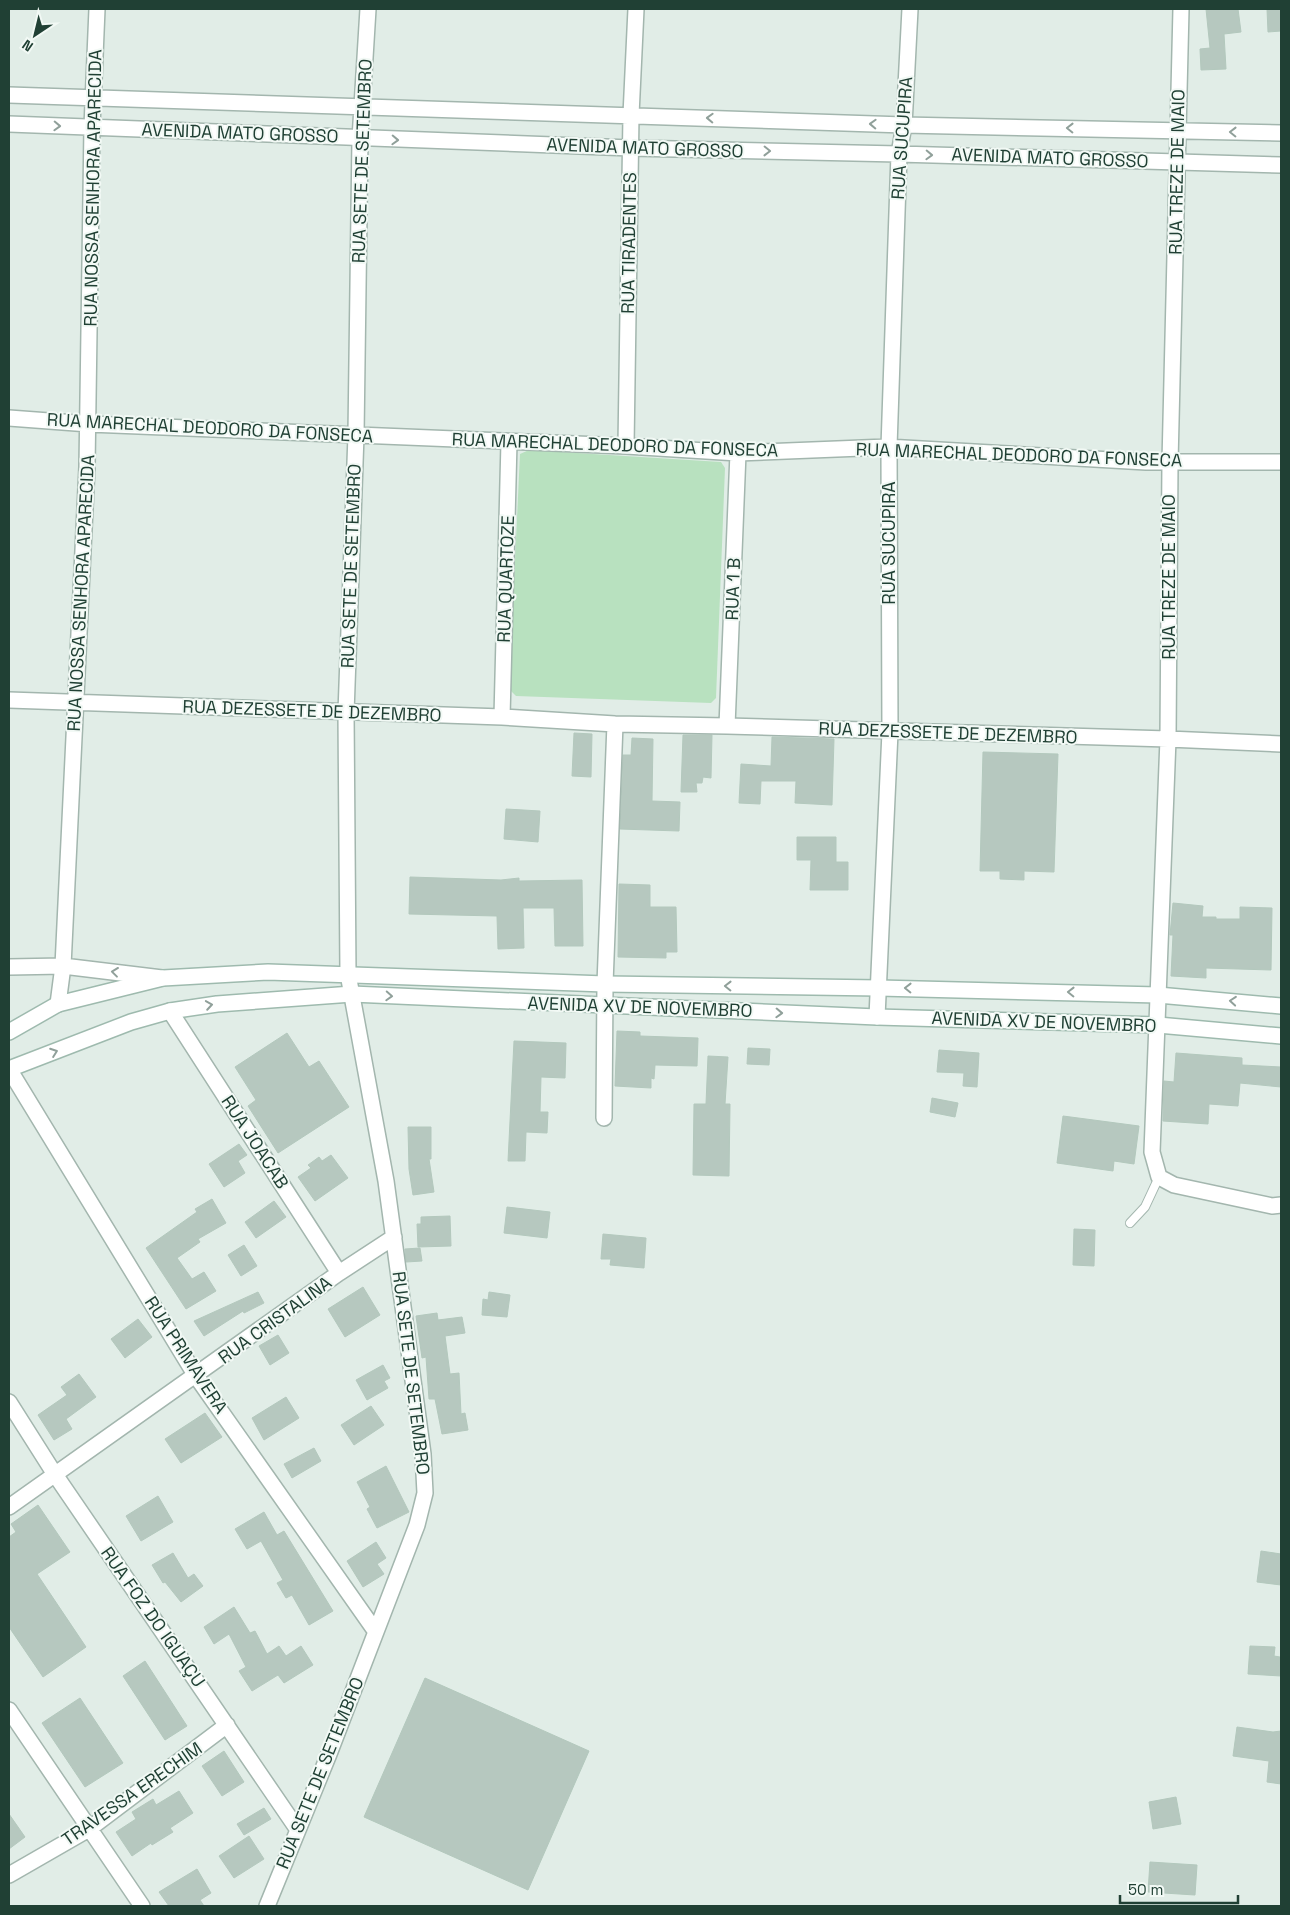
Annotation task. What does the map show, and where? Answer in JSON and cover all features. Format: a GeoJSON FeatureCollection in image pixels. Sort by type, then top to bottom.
{"type":"FeatureCollection","features":[{"type":"Feature","properties":{"kind":"street","name":"RUA NOSSA SENHORA APARECIDA"},"geometry":{"type":"LineString","coordinates":[[58,1004],[63,966],[74,702],[89,424],[92,127],[97,9]]}},
{"type":"Feature","properties":{"kind":"street","name":"RUA SETE DE SETEMBRO"},"geometry":{"type":"LineString","coordinates":[[267,1906],[417,1525],[425,1493],[423,1454],[386,1181],[348,974],[346,713],[356,435],[360,139],[368,9]]}},
{"type":"Feature","properties":{"kind":"street","name":"RUA TIRADENTES"},"geometry":{"type":"LineString","coordinates":[[626,446],[631,115],[636,9]]}},
{"type":"Feature","properties":{"kind":"street","name":"RUA SUCUPIRA"},"geometry":{"type":"LineString","coordinates":[[877,1017],[890,732],[889,447],[899,154],[904,125],[910,9]]}},
{"type":"Feature","properties":{"kind":"street","name":"RUA TREZE DE MAIO"},"geometry":{"type":"LineString","coordinates":[[1159,1176],[1152,1152],[1168,739],[1170,462],[1181,9]]}},
{"type":"Feature","properties":{"kind":"street","name":"AVENIDA MATO GROSSO"},"geometry":{"type":"LineString","coordinates":[[9,95],[904,125],[1281,134]]}},
{"type":"Feature","properties":{"kind":"street","name":"AVENIDA MATO GROSSO"},"geometry":{"type":"LineString","coordinates":[[9,124],[631,148],[1281,166]]}},
{"type":"Feature","properties":{"kind":"street","name":"RUA MARECHAL DEODORO DA FONSECA"},"geometry":{"type":"LineString","coordinates":[[9,418],[89,424],[626,446],[738,453],[889,447],[1136,462],[1281,462]]}},
{"type":"Feature","properties":{"kind":"street","name":"RUA QUARTOZE"},"geometry":{"type":"LineString","coordinates":[[502,717],[510,442]]}},
{"type":"Feature","properties":{"kind":"street","name":"RUA 1 B"},"geometry":{"type":"LineString","coordinates":[[727,726],[738,453]]}},
{"type":"Feature","properties":{"kind":"street","name":"RUA DEZESSETE DE DEZEMBRO"},"geometry":{"type":"LineString","coordinates":[[9,700],[502,717],[615,724],[1168,739],[1281,744]]}},
{"type":"Feature","properties":{"kind":"street"},"geometry":{"type":"LineString","coordinates":[[604,1118],[604,1006],[615,724]]}},
{"type":"Feature","properties":{"kind":"street"},"geometry":{"type":"LineString","coordinates":[[9,966],[63,966],[163,978]]}},
{"type":"Feature","properties":{"kind":"street","name":"AVENIDA XV DE NOVEMBRO"},"geometry":{"type":"LineString","coordinates":[[9,1032],[58,1004],[163,978],[268,972],[605,984],[1158,995],[1281,1006]]}},
{"type":"Feature","properties":{"kind":"street","name":"AVENIDA XV DE NOVEMBRO"},"geometry":{"type":"LineString","coordinates":[[9,1069],[131,1022],[170,1011],[217,1004],[352,994],[877,1017],[1158,1025],[1281,1036]]}},
{"type":"Feature","properties":{"kind":"street","name":"RUA JOACAB"},"geometry":{"type":"LineString","coordinates":[[170,1011],[339,1273]]}},
{"type":"Feature","properties":{"kind":"street","name":"RUA PRIMAVERA"},"geometry":{"type":"LineString","coordinates":[[9,1069],[196,1376],[376,1632]]}},
{"type":"Feature","properties":{"kind":"street"},"geometry":{"type":"LineString","coordinates":[[1159,1176],[1174,1185],[1272,1206],[1281,1205]]}},
{"type":"Feature","properties":{"kind":"street","name":"RUA CRISTALINA"},"geometry":{"type":"LineString","coordinates":[[9,1507],[339,1273],[394,1237]]}},
{"type":"Feature","properties":{"kind":"street","name":"RUA FOZ DO IGUAÇU"},"geometry":{"type":"LineString","coordinates":[[9,1402],[54,1474],[298,1830]]}},
{"type":"Feature","properties":{"kind":"street"},"geometry":{"type":"LineString","coordinates":[[9,1710],[142,1906]]}},
{"type":"Feature","properties":{"kind":"street","name":"TRAVESSA ERECHIM"},"geometry":{"type":"LineString","coordinates":[[9,1874],[88,1829],[227,1725]]}},
{"type":"Feature","properties":{"kind":"lane"},"geometry":{"type":"LineString","coordinates":[[1130,1223],[1146,1207],[1159,1176]]}},
{"type":"Feature","properties":{"kind":"green space"},"geometry":{"type":"Polygon","coordinates":[[[529,450],[721,462],[725,468],[716,698],[711,703],[516,696],[509,689],[520,454],[529,450]]]}},
{"type":"Feature","properties":{"kind":"building"},"geometry":{"type":"Polygon","coordinates":[[[1206,9],[1238,9],[1241,32],[1224,34],[1226,69],[1201,70],[1200,49],[1210,48],[1206,9]]]}},
{"type":"Feature","properties":{"kind":"building"},"geometry":{"type":"Polygon","coordinates":[[[1267,9],[1281,9],[1281,31],[1268,32],[1267,9]]]}},
{"type":"Feature","properties":{"kind":"building"},"geometry":{"type":"Polygon","coordinates":[[[574,733],[592,734],[591,777],[572,776],[574,733]]]}},
{"type":"Feature","properties":{"kind":"building"},"geometry":{"type":"Polygon","coordinates":[[[683,735],[712,735],[711,778],[703,777],[702,783],[696,783],[697,792],[681,792],[683,735]]]}},
{"type":"Feature","properties":{"kind":"building"},"geometry":{"type":"Polygon","coordinates":[[[772,737],[834,739],[832,805],[795,803],[796,781],[761,781],[760,804],[739,803],[741,764],[771,766],[772,737]]]}},
{"type":"Feature","properties":{"kind":"building"},"geometry":{"type":"Polygon","coordinates":[[[632,738],[653,739],[652,801],[680,802],[679,831],[620,829],[623,755],[631,755],[632,738]]]}},
{"type":"Feature","properties":{"kind":"building"},"geometry":{"type":"Polygon","coordinates":[[[983,752],[1058,754],[1054,872],[1024,871],[1024,880],[1000,879],[1000,871],[980,871],[983,752]]]}},
{"type":"Feature","properties":{"kind":"building"},"geometry":{"type":"Polygon","coordinates":[[[506,809],[540,811],[538,842],[504,839],[506,809]]]}},
{"type":"Feature","properties":{"kind":"building"},"geometry":{"type":"Polygon","coordinates":[[[797,837],[836,837],[836,862],[848,862],[848,890],[810,890],[811,860],[797,860],[797,837]]]}},
{"type":"Feature","properties":{"kind":"building"},"geometry":{"type":"Polygon","coordinates":[[[410,877],[501,880],[519,878],[519,881],[582,880],[583,946],[555,946],[554,908],[523,908],[524,948],[498,949],[497,916],[409,914],[410,877]]]}},
{"type":"Feature","properties":{"kind":"building"},"geometry":{"type":"Polygon","coordinates":[[[619,884],[650,885],[650,907],[676,907],[677,952],[666,952],[666,958],[618,957],[619,884]]]}},
{"type":"Feature","properties":{"kind":"building"},"geometry":{"type":"Polygon","coordinates":[[[1173,903],[1203,906],[1202,917],[1216,917],[1216,919],[1240,919],[1240,907],[1272,908],[1271,970],[1206,968],[1206,978],[1171,976],[1173,935],[1170,935],[1173,903]]]}},
{"type":"Feature","properties":{"kind":"building"},"geometry":{"type":"Polygon","coordinates":[[[617,1031],[640,1032],[640,1036],[698,1038],[697,1066],[655,1065],[654,1079],[651,1078],[651,1088],[615,1086],[617,1031]]]}},
{"type":"Feature","properties":{"kind":"building"},"geometry":{"type":"Polygon","coordinates":[[[287,1033],[309,1067],[319,1061],[349,1107],[278,1153],[248,1106],[256,1100],[235,1067],[287,1033]]]}},
{"type":"Feature","properties":{"kind":"building"},"geometry":{"type":"Polygon","coordinates":[[[514,1041],[566,1043],[565,1078],[541,1077],[540,1112],[548,1112],[547,1133],[526,1132],[525,1161],[508,1161],[514,1041]]]}},
{"type":"Feature","properties":{"kind":"building"},"geometry":{"type":"Polygon","coordinates":[[[748,1048],[770,1049],[769,1065],[747,1064],[748,1048]]]}},
{"type":"Feature","properties":{"kind":"building"},"geometry":{"type":"Polygon","coordinates":[[[939,1050],[979,1053],[977,1087],[963,1086],[964,1073],[937,1072],[939,1050]]]}},
{"type":"Feature","properties":{"kind":"building"},"geometry":{"type":"Polygon","coordinates":[[[1176,1053],[1242,1058],[1242,1065],[1281,1067],[1281,1087],[1240,1083],[1238,1106],[1209,1104],[1208,1124],[1163,1121],[1164,1081],[1174,1082],[1176,1053]]]}},
{"type":"Feature","properties":{"kind":"building"},"geometry":{"type":"Polygon","coordinates":[[[708,1056],[728,1057],[725,1104],[730,1104],[729,1176],[693,1175],[694,1104],[706,1104],[708,1056]]]}},
{"type":"Feature","properties":{"kind":"building"},"geometry":{"type":"Polygon","coordinates":[[[932,1098],[958,1103],[955,1117],[930,1112],[932,1098]]]}},
{"type":"Feature","properties":{"kind":"building"},"geometry":{"type":"Polygon","coordinates":[[[1063,1116],[1139,1126],[1134,1164],[1114,1161],[1113,1171],[1057,1163],[1063,1116]]]}},
{"type":"Feature","properties":{"kind":"building"},"geometry":{"type":"Polygon","coordinates":[[[408,1127],[431,1127],[431,1159],[429,1159],[434,1192],[413,1195],[409,1169],[408,1127]]]}},
{"type":"Feature","properties":{"kind":"building"},"geometry":{"type":"Polygon","coordinates":[[[239,1144],[247,1155],[238,1161],[245,1173],[224,1187],[209,1164],[239,1144]]]}},
{"type":"Feature","properties":{"kind":"building"},"geometry":{"type":"Polygon","coordinates":[[[331,1155],[348,1178],[315,1201],[298,1177],[311,1168],[308,1165],[319,1157],[322,1161],[331,1155]]]}},
{"type":"Feature","properties":{"kind":"building"},"geometry":{"type":"Polygon","coordinates":[[[212,1199],[226,1223],[198,1239],[200,1242],[177,1258],[192,1279],[204,1272],[216,1291],[186,1309],[146,1248],[197,1212],[195,1209],[212,1199]]]}},
{"type":"Feature","properties":{"kind":"building"},"geometry":{"type":"Polygon","coordinates":[[[274,1201],[286,1217],[256,1238],[245,1222],[274,1201]]]}},
{"type":"Feature","properties":{"kind":"building"},"geometry":{"type":"Polygon","coordinates":[[[507,1207],[550,1212],[547,1238],[504,1233],[507,1207]]]}},
{"type":"Feature","properties":{"kind":"building"},"geometry":{"type":"Polygon","coordinates":[[[450,1216],[451,1246],[418,1247],[417,1224],[421,1224],[421,1217],[450,1216]]]}},
{"type":"Feature","properties":{"kind":"building"},"geometry":{"type":"Polygon","coordinates":[[[1074,1229],[1095,1230],[1094,1266],[1073,1265],[1074,1229]]]}},
{"type":"Feature","properties":{"kind":"building"},"geometry":{"type":"Polygon","coordinates":[[[603,1234],[646,1238],[644,1268],[610,1265],[611,1259],[601,1259],[603,1234]]]}},
{"type":"Feature","properties":{"kind":"building"},"geometry":{"type":"Polygon","coordinates":[[[244,1245],[257,1266],[241,1276],[228,1255],[244,1245]]]}},
{"type":"Feature","properties":{"kind":"building"},"geometry":{"type":"Polygon","coordinates":[[[420,1248],[422,1261],[406,1262],[405,1249],[420,1248]]]}},
{"type":"Feature","properties":{"kind":"building"},"geometry":{"type":"Polygon","coordinates":[[[363,1287],[380,1315],[345,1337],[328,1309],[363,1287]]]}},
{"type":"Feature","properties":{"kind":"building"},"geometry":{"type":"Polygon","coordinates":[[[258,1292],[264,1303],[244,1313],[243,1311],[204,1336],[194,1321],[258,1292]]]}},
{"type":"Feature","properties":{"kind":"building"},"geometry":{"type":"Polygon","coordinates":[[[489,1292],[510,1295],[507,1317],[482,1315],[483,1299],[488,1300],[489,1292]]]}},
{"type":"Feature","properties":{"kind":"building"},"geometry":{"type":"Polygon","coordinates":[[[437,1313],[438,1320],[462,1317],[465,1333],[445,1336],[450,1374],[459,1373],[461,1414],[465,1413],[468,1430],[442,1434],[435,1399],[429,1399],[426,1357],[422,1358],[416,1316],[437,1313]]]}},
{"type":"Feature","properties":{"kind":"building"},"geometry":{"type":"Polygon","coordinates":[[[138,1319],[152,1337],[125,1358],[111,1339],[138,1319]]]}},
{"type":"Feature","properties":{"kind":"building"},"geometry":{"type":"Polygon","coordinates":[[[278,1335],[289,1353],[270,1365],[259,1346],[278,1335]]]}},
{"type":"Feature","properties":{"kind":"building"},"geometry":{"type":"Polygon","coordinates":[[[383,1365],[390,1378],[384,1381],[388,1388],[367,1400],[356,1380],[383,1365]]]}},
{"type":"Feature","properties":{"kind":"building"},"geometry":{"type":"Polygon","coordinates":[[[79,1374],[96,1397],[66,1419],[72,1429],[54,1440],[38,1415],[67,1395],[61,1387],[79,1374]]]}},
{"type":"Feature","properties":{"kind":"building"},"geometry":{"type":"Polygon","coordinates":[[[286,1397],[299,1418],[264,1440],[252,1418],[286,1397]]]}},
{"type":"Feature","properties":{"kind":"building"},"geometry":{"type":"Polygon","coordinates":[[[371,1406],[384,1425],[354,1445],[341,1425],[371,1406]]]}},
{"type":"Feature","properties":{"kind":"building"},"geometry":{"type":"Polygon","coordinates":[[[205,1413],[222,1437],[181,1463],[165,1439],[205,1413]]]}},
{"type":"Feature","properties":{"kind":"building"},"geometry":{"type":"Polygon","coordinates":[[[314,1448],[321,1461],[292,1478],[284,1464],[314,1448]]]}},
{"type":"Feature","properties":{"kind":"building"},"geometry":{"type":"Polygon","coordinates":[[[386,1466],[409,1512],[377,1528],[367,1509],[370,1507],[357,1482],[386,1466]]]}},
{"type":"Feature","properties":{"kind":"building"},"geometry":{"type":"Polygon","coordinates":[[[158,1496],[173,1522],[141,1541],[126,1516],[158,1496]]]}},
{"type":"Feature","properties":{"kind":"building"},"geometry":{"type":"Polygon","coordinates":[[[38,1505],[70,1552],[37,1574],[86,1647],[43,1677],[9,1627],[9,1537],[16,1532],[11,1524],[38,1505]]]}},
{"type":"Feature","properties":{"kind":"building"},"geometry":{"type":"Polygon","coordinates":[[[264,1512],[277,1535],[284,1531],[333,1611],[309,1625],[292,1595],[286,1598],[277,1583],[283,1580],[261,1541],[247,1549],[235,1529],[264,1512]]]}},
{"type":"Feature","properties":{"kind":"building"},"geometry":{"type":"Polygon","coordinates":[[[376,1542],[386,1558],[377,1564],[384,1574],[363,1587],[347,1561],[376,1542]]]}},
{"type":"Feature","properties":{"kind":"building"},"geometry":{"type":"Polygon","coordinates":[[[1261,1551],[1281,1554],[1281,1585],[1257,1582],[1261,1551]]]}},
{"type":"Feature","properties":{"kind":"building"},"geometry":{"type":"Polygon","coordinates":[[[173,1553],[188,1578],[194,1574],[203,1586],[181,1602],[165,1582],[163,1583],[152,1565],[173,1553]]]}},
{"type":"Feature","properties":{"kind":"building"},"geometry":{"type":"Polygon","coordinates":[[[234,1607],[250,1633],[255,1631],[267,1654],[279,1646],[286,1656],[301,1646],[313,1665],[284,1683],[278,1675],[252,1691],[239,1671],[246,1667],[229,1634],[214,1644],[204,1627],[234,1607]]]}},
{"type":"Feature","properties":{"kind":"building"},"geometry":{"type":"Polygon","coordinates":[[[1250,1646],[1275,1647],[1274,1656],[1280,1657],[1281,1676],[1248,1674],[1250,1646]]]}},
{"type":"Feature","properties":{"kind":"building"},"geometry":{"type":"Polygon","coordinates":[[[145,1661],[187,1726],[165,1740],[123,1676],[145,1661]]]}},
{"type":"Feature","properties":{"kind":"building"},"geometry":{"type":"Polygon","coordinates":[[[425,1678],[589,1751],[528,1890],[364,1817],[425,1678]]]}},
{"type":"Feature","properties":{"kind":"building"},"geometry":{"type":"Polygon","coordinates":[[[80,1698],[123,1763],[85,1787],[42,1723],[80,1698]]]}},
{"type":"Feature","properties":{"kind":"building"},"geometry":{"type":"Polygon","coordinates":[[[1237,1727],[1273,1732],[1281,1731],[1281,1784],[1267,1782],[1269,1761],[1233,1756],[1237,1727]]]}},
{"type":"Feature","properties":{"kind":"building"},"geometry":{"type":"Polygon","coordinates":[[[224,1751],[244,1782],[222,1796],[202,1766],[224,1751]]]}},
{"type":"Feature","properties":{"kind":"building"},"geometry":{"type":"Polygon","coordinates":[[[179,1791],[193,1813],[170,1828],[173,1832],[152,1845],[151,1843],[132,1856],[116,1832],[136,1819],[132,1812],[153,1799],[156,1805],[179,1791]]]}},
{"type":"Feature","properties":{"kind":"building"},"geometry":{"type":"Polygon","coordinates":[[[1176,1797],[1181,1824],[1153,1829],[1149,1802],[1176,1797]]]}},
{"type":"Feature","properties":{"kind":"building"},"geometry":{"type":"Polygon","coordinates":[[[264,1808],[271,1819],[244,1835],[237,1824],[264,1808]]]}},
{"type":"Feature","properties":{"kind":"building"},"geometry":{"type":"Polygon","coordinates":[[[9,1814],[25,1837],[9,1849],[9,1814]]]}},
{"type":"Feature","properties":{"kind":"building"},"geometry":{"type":"Polygon","coordinates":[[[249,1836],[264,1859],[234,1878],[219,1856],[249,1836]]]}},
{"type":"Feature","properties":{"kind":"building"},"geometry":{"type":"Polygon","coordinates":[[[1150,1862],[1197,1865],[1195,1895],[1148,1892],[1150,1862]]]}},
{"type":"Feature","properties":{"kind":"building"},"geometry":{"type":"Polygon","coordinates":[[[197,1869],[211,1893],[200,1900],[204,1906],[169,1906],[159,1892],[197,1869]]]}}]}
